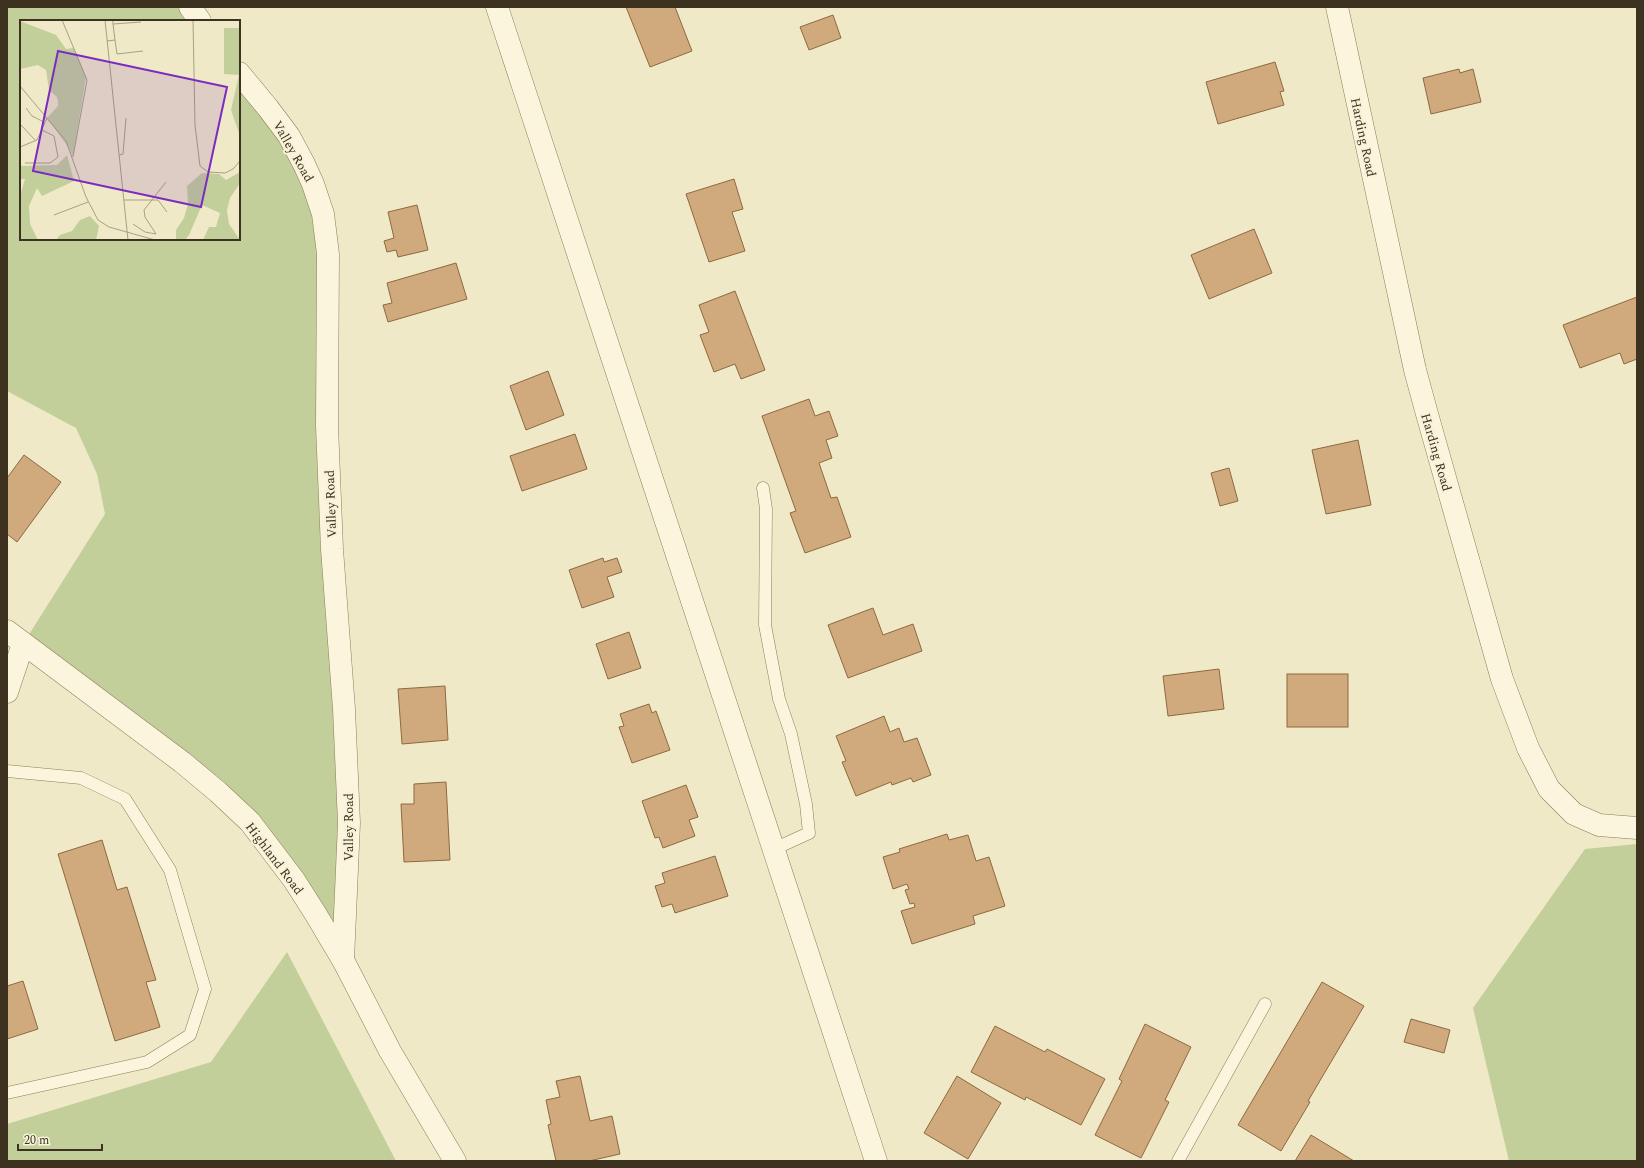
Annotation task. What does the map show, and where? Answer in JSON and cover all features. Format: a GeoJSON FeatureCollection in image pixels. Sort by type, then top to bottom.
{"type":"FeatureCollection","features":[{"type":"Feature","properties":{"kind":"street"},"geometry":{"type":"LineString","coordinates":[[190,7],[199,20]]}},
{"type":"Feature","properties":{"kind":"street"},"geometry":{"type":"LineString","coordinates":[[497,7],[876,1161]]}},
{"type":"Feature","properties":{"kind":"street","name":"Harding Road"},"geometry":{"type":"LineString","coordinates":[[1336,7],[1417,377],[1502,679],[1528,748],[1549,789],[1574,814],[1599,825],[1637,828]]}},
{"type":"Feature","properties":{"kind":"street","name":"Valley Road"},"geometry":{"type":"LineString","coordinates":[[240,74],[284,130],[304,164],[313,184],[322,214],[328,254],[327,426],[332,550],[344,709],[350,823],[343,960]]}},
{"type":"Feature","properties":{"kind":"street"},"geometry":{"type":"LineString","coordinates":[[7,692],[15,637]]}},
{"type":"Feature","properties":{"kind":"street","name":"Highland Road"},"geometry":{"type":"LineString","coordinates":[[15,637],[182,762],[218,792],[250,822],[294,880],[315,913],[343,960],[390,1051],[456,1161]]}},
{"type":"Feature","properties":{"kind":"lane"},"geometry":{"type":"LineString","coordinates":[[763,488],[766,509],[765,625],[779,699],[791,734],[806,804],[809,832],[774,848]]}},
{"type":"Feature","properties":{"kind":"lane"},"geometry":{"type":"LineString","coordinates":[[7,771],[81,778],[125,799],[170,870],[205,989],[190,1035],[147,1062],[7,1093]]}},
{"type":"Feature","properties":{"kind":"lane"},"geometry":{"type":"LineString","coordinates":[[1178,1161],[1265,1004]]}},
{"type":"Feature","properties":{"kind":"green space"},"geometry":{"type":"Polygon","coordinates":[[[7,7],[190,7],[199,20],[20,20],[20,240],[240,240],[240,75],[323,214],[343,960],[271,848],[23,644],[105,514],[97,474],[76,428],[7,391],[7,7]]]}},
{"type":"Feature","properties":{"kind":"green space"},"geometry":{"type":"Polygon","coordinates":[[[1637,844],[1637,1161],[1509,1161],[1473,1008],[1585,849],[1637,844]]]}},
{"type":"Feature","properties":{"kind":"green space"},"geometry":{"type":"Polygon","coordinates":[[[287,952],[396,1161],[7,1161],[7,1124],[211,1062],[287,952]]]}},
{"type":"Feature","properties":{"kind":"building"},"geometry":{"type":"Polygon","coordinates":[[[626,7],[675,7],[692,51],[650,67],[626,7]]]}},
{"type":"Feature","properties":{"kind":"building"},"geometry":{"type":"Polygon","coordinates":[[[833,15],[841,38],[809,50],[800,27],[833,15]]]}},
{"type":"Feature","properties":{"kind":"building"},"geometry":{"type":"Polygon","coordinates":[[[1275,62],[1284,91],[1280,92],[1284,105],[1218,124],[1206,82],[1275,62]]]}},
{"type":"Feature","properties":{"kind":"building"},"geometry":{"type":"Polygon","coordinates":[[[1459,69],[1460,73],[1473,69],[1481,102],[1431,114],[1423,78],[1459,69]]]}},
{"type":"Feature","properties":{"kind":"building"},"geometry":{"type":"Polygon","coordinates":[[[734,179],[743,209],[732,212],[745,251],[709,262],[686,194],[734,179]]]}},
{"type":"Feature","properties":{"kind":"building"},"geometry":{"type":"Polygon","coordinates":[[[417,205],[428,250],[398,257],[396,250],[387,252],[384,241],[394,238],[388,212],[417,205]]]}},
{"type":"Feature","properties":{"kind":"building"},"geometry":{"type":"Polygon","coordinates":[[[1254,229],[1272,273],[1209,299],[1191,255],[1254,229]]]}},
{"type":"Feature","properties":{"kind":"building"},"geometry":{"type":"Polygon","coordinates":[[[456,263],[467,299],[388,322],[383,305],[392,303],[387,283],[456,263]]]}},
{"type":"Feature","properties":{"kind":"building"},"geometry":{"type":"Polygon","coordinates":[[[735,291],[765,370],[741,379],[735,364],[714,372],[700,335],[709,332],[699,305],[735,291]]]}},
{"type":"Feature","properties":{"kind":"building"},"geometry":{"type":"Polygon","coordinates":[[[1637,297],[1637,359],[1624,364],[1620,353],[1580,368],[1563,325],[1637,297]]]}},
{"type":"Feature","properties":{"kind":"building"},"geometry":{"type":"Polygon","coordinates":[[[548,371],[564,415],[526,430],[510,386],[548,371]]]}},
{"type":"Feature","properties":{"kind":"building"},"geometry":{"type":"Polygon","coordinates":[[[809,399],[815,416],[829,411],[838,436],[826,440],[832,458],[819,463],[831,498],[837,497],[851,537],[805,553],[790,513],[796,511],[762,416],[809,399]]]}},
{"type":"Feature","properties":{"kind":"building"},"geometry":{"type":"Polygon","coordinates":[[[575,434],[587,469],[522,491],[510,456],[575,434]]]}},
{"type":"Feature","properties":{"kind":"building"},"geometry":{"type":"Polygon","coordinates":[[[1358,440],[1371,505],[1326,514],[1312,450],[1358,440]]]}},
{"type":"Feature","properties":{"kind":"building"},"geometry":{"type":"Polygon","coordinates":[[[24,455],[61,482],[17,542],[7,534],[7,478],[24,455]]]}},
{"type":"Feature","properties":{"kind":"building"},"geometry":{"type":"Polygon","coordinates":[[[1229,468],[1238,501],[1220,506],[1211,473],[1229,468]]]}},
{"type":"Feature","properties":{"kind":"building"},"geometry":{"type":"Polygon","coordinates":[[[603,558],[604,562],[617,558],[622,572],[607,577],[614,597],[582,608],[569,570],[603,558]]]}},
{"type":"Feature","properties":{"kind":"building"},"geometry":{"type":"Polygon","coordinates":[[[873,608],[883,635],[913,624],[922,651],[848,678],[828,625],[873,608]]]}},
{"type":"Feature","properties":{"kind":"building"},"geometry":{"type":"Polygon","coordinates":[[[629,632],[641,668],[608,679],[596,644],[629,632]]]}},
{"type":"Feature","properties":{"kind":"building"},"geometry":{"type":"Polygon","coordinates":[[[1219,669],[1224,709],[1168,716],[1163,676],[1219,669]]]}},
{"type":"Feature","properties":{"kind":"building"},"geometry":{"type":"Polygon","coordinates":[[[1287,674],[1348,674],[1348,727],[1287,727],[1287,674]]]}},
{"type":"Feature","properties":{"kind":"building"},"geometry":{"type":"Polygon","coordinates":[[[445,686],[448,740],[402,744],[398,689],[445,686]]]}},
{"type":"Feature","properties":{"kind":"building"},"geometry":{"type":"Polygon","coordinates":[[[649,704],[652,713],[656,711],[670,750],[632,763],[619,727],[624,726],[620,714],[649,704]]]}},
{"type":"Feature","properties":{"kind":"building"},"geometry":{"type":"Polygon","coordinates":[[[884,716],[890,732],[899,728],[904,742],[917,738],[931,775],[913,782],[911,778],[892,785],[891,782],[856,796],[842,762],[846,761],[836,736],[884,716]]]}},
{"type":"Feature","properties":{"kind":"building"},"geometry":{"type":"Polygon","coordinates":[[[446,782],[450,860],[404,862],[401,804],[414,804],[414,784],[446,782]]]}},
{"type":"Feature","properties":{"kind":"building"},"geometry":{"type":"Polygon","coordinates":[[[686,785],[698,817],[689,820],[695,836],[663,848],[659,837],[655,838],[642,801],[686,785]]]}},
{"type":"Feature","properties":{"kind":"building"},"geometry":{"type":"Polygon","coordinates":[[[947,834],[949,840],[968,835],[976,861],[989,857],[1005,906],[973,916],[975,924],[912,944],[901,911],[915,907],[914,903],[910,904],[905,890],[909,889],[907,884],[893,889],[883,857],[900,852],[899,849],[947,834]]]}},
{"type":"Feature","properties":{"kind":"building"},"geometry":{"type":"Polygon","coordinates":[[[102,840],[117,890],[127,887],[156,980],[146,982],[160,1027],[115,1041],[58,854],[102,840]]]}},
{"type":"Feature","properties":{"kind":"building"},"geometry":{"type":"Polygon","coordinates":[[[715,856],[728,896],[675,913],[672,904],[662,907],[655,886],[665,883],[662,873],[715,856]]]}},
{"type":"Feature","properties":{"kind":"building"},"geometry":{"type":"Polygon","coordinates":[[[23,981],[38,1029],[7,1039],[7,986],[23,981]]]}},
{"type":"Feature","properties":{"kind":"building"},"geometry":{"type":"Polygon","coordinates":[[[1322,982],[1364,1006],[1308,1101],[1310,1102],[1281,1151],[1238,1125],[1322,982]]]}},
{"type":"Feature","properties":{"kind":"building"},"geometry":{"type":"Polygon","coordinates":[[[1411,1019],[1450,1030],[1444,1053],[1404,1042],[1411,1019]]]}},
{"type":"Feature","properties":{"kind":"building"},"geometry":{"type":"Polygon","coordinates":[[[1145,1024],[1191,1047],[1165,1100],[1169,1102],[1141,1158],[1095,1135],[1122,1081],[1119,1079],[1145,1024]]]}},
{"type":"Feature","properties":{"kind":"building"},"geometry":{"type":"Polygon","coordinates":[[[995,1026],[1045,1052],[1047,1049],[1105,1079],[1081,1125],[1026,1097],[1025,1100],[971,1072],[995,1026]]]}},
{"type":"Feature","properties":{"kind":"building"},"geometry":{"type":"Polygon","coordinates":[[[580,1076],[590,1121],[612,1116],[620,1154],[589,1161],[556,1161],[548,1125],[551,1124],[546,1100],[560,1097],[556,1081],[580,1076]]]}},
{"type":"Feature","properties":{"kind":"building"},"geometry":{"type":"Polygon","coordinates":[[[957,1076],[1001,1103],[968,1159],[924,1133],[957,1076]]]}},
{"type":"Feature","properties":{"kind":"building"},"geometry":{"type":"Polygon","coordinates":[[[1311,1135],[1354,1161],[1295,1161],[1311,1135]]]}}]}
